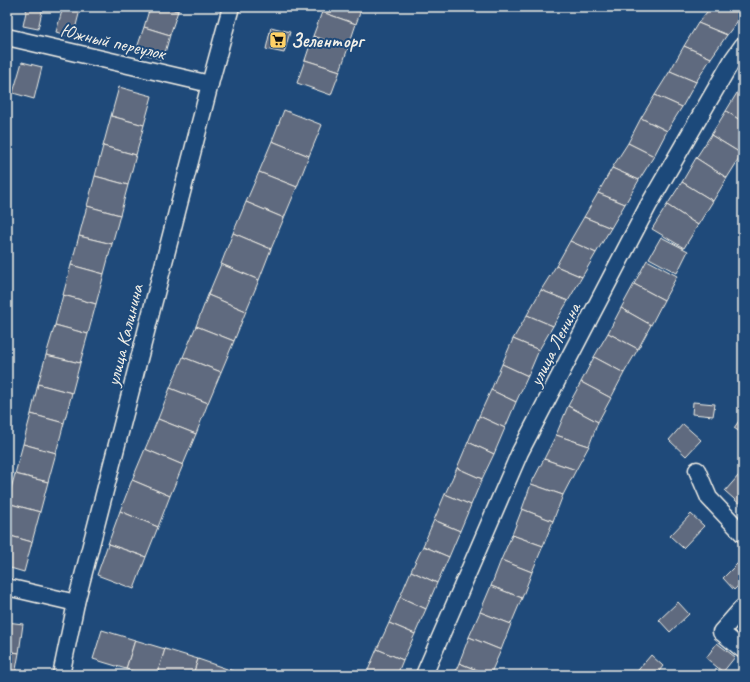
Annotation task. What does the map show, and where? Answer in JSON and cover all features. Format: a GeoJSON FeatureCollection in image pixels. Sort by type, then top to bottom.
{"type":"FeatureCollection","features":[{"type":"Feature","properties":{"kind":"street","name":"улица Калинина"},"geometry":{"type":"LineString","coordinates":[[61,675],[76,603],[231,7]]}},
{"type":"Feature","properties":{"kind":"street","name":"Южный переулок"},"geometry":{"type":"LineString","coordinates":[[7,37],[210,84]]}},
{"type":"Feature","properties":{"kind":"street","name":"улица Ленина"},"geometry":{"type":"LineString","coordinates":[[424,675],[520,452],[648,206],[729,66],[743,45]]}},
{"type":"Feature","properties":{"kind":"street"},"geometry":{"type":"LineString","coordinates":[[696,470],[709,498],[743,534]]}},
{"type":"Feature","properties":{"kind":"street"},"geometry":{"type":"LineString","coordinates":[[7,587],[76,603]]}},
{"type":"Feature","properties":{"kind":"street"},"geometry":{"type":"LineString","coordinates":[[743,607],[721,632],[743,650]]}},
{"type":"Feature","properties":{"kind":"building"},"geometry":{"type":"Polygon","coordinates":[[[27,7],[43,7],[38,29],[23,26],[27,7]]]}},
{"type":"Feature","properties":{"kind":"building"},"geometry":{"type":"Polygon","coordinates":[[[63,7],[80,10],[73,37],[56,32],[63,7]]]}},
{"type":"Feature","properties":{"kind":"building"},"geometry":{"type":"Polygon","coordinates":[[[150,7],[165,7],[178,11],[170,35],[144,27],[150,7]]]}},
{"type":"Feature","properties":{"kind":"building"},"geometry":{"type":"Polygon","coordinates":[[[165,7],[179,7],[178,11],[165,7]]]}},
{"type":"Feature","properties":{"kind":"building"},"geometry":{"type":"Polygon","coordinates":[[[323,7],[362,7],[356,24],[322,12],[323,7]]]}},
{"type":"Feature","properties":{"kind":"building"},"geometry":{"type":"Polygon","coordinates":[[[711,7],[731,7],[743,12],[743,14],[727,35],[698,23],[711,7]]]}},
{"type":"Feature","properties":{"kind":"building"},"geometry":{"type":"Polygon","coordinates":[[[731,7],[743,7],[743,12],[731,7]]]}},
{"type":"Feature","properties":{"kind":"building"},"geometry":{"type":"Polygon","coordinates":[[[322,12],[356,24],[348,48],[313,36],[322,12]]]}},
{"type":"Feature","properties":{"kind":"building"},"geometry":{"type":"Polygon","coordinates":[[[698,23],[727,35],[711,58],[684,46],[698,23]]]}},
{"type":"Feature","properties":{"kind":"building"},"geometry":{"type":"Polygon","coordinates":[[[144,27],[170,35],[163,60],[136,51],[144,27]]]}},
{"type":"Feature","properties":{"kind":"building","name":"Зеленторг"},"geometry":{"type":"Polygon","coordinates":[[[271,27],[290,32],[284,53],[266,49],[271,27]]]}},
{"type":"Feature","properties":{"kind":"building"},"geometry":{"type":"Polygon","coordinates":[[[313,36],[348,48],[340,71],[305,60],[313,36]]]}},
{"type":"Feature","properties":{"kind":"building"},"geometry":{"type":"Polygon","coordinates":[[[684,46],[711,58],[696,82],[670,71],[684,46]]]}},
{"type":"Feature","properties":{"kind":"building"},"geometry":{"type":"Polygon","coordinates":[[[305,60],[340,71],[331,95],[297,83],[305,60]]]}},
{"type":"Feature","properties":{"kind":"building"},"geometry":{"type":"Polygon","coordinates":[[[22,62],[42,67],[34,99],[13,93],[22,62]]]}},
{"type":"Feature","properties":{"kind":"building"},"geometry":{"type":"Polygon","coordinates":[[[670,71],[696,82],[682,107],[655,95],[670,71]]]}},
{"type":"Feature","properties":{"kind":"building"},"geometry":{"type":"Polygon","coordinates":[[[119,87],[152,96],[144,125],[111,116],[119,87]]]}},
{"type":"Feature","properties":{"kind":"building"},"geometry":{"type":"Polygon","coordinates":[[[740,88],[743,90],[743,122],[726,111],[740,88]]]}},
{"type":"Feature","properties":{"kind":"building"},"geometry":{"type":"Polygon","coordinates":[[[655,95],[682,107],[667,131],[641,118],[655,95]]]}},
{"type":"Feature","properties":{"kind":"building"},"geometry":{"type":"Polygon","coordinates":[[[284,110],[322,125],[309,156],[272,141],[284,110]]]}},
{"type":"Feature","properties":{"kind":"building"},"geometry":{"type":"Polygon","coordinates":[[[726,111],[743,122],[742,154],[711,135],[726,111]]]}},
{"type":"Feature","properties":{"kind":"building"},"geometry":{"type":"Polygon","coordinates":[[[111,116],[144,125],[136,155],[103,146],[111,116]]]}},
{"type":"Feature","properties":{"kind":"building"},"geometry":{"type":"Polygon","coordinates":[[[641,118],[667,131],[654,156],[628,143],[641,118]]]}},
{"type":"Feature","properties":{"kind":"building"},"geometry":{"type":"Polygon","coordinates":[[[711,135],[742,154],[727,178],[696,158],[711,135]]]}},
{"type":"Feature","properties":{"kind":"building"},"geometry":{"type":"Polygon","coordinates":[[[272,141],[309,156],[297,187],[259,172],[272,141]]]}},
{"type":"Feature","properties":{"kind":"building"},"geometry":{"type":"Polygon","coordinates":[[[628,143],[654,156],[639,180],[612,168],[628,143]]]}},
{"type":"Feature","properties":{"kind":"building"},"geometry":{"type":"Polygon","coordinates":[[[103,146],[136,155],[128,185],[95,176],[103,146]]]}},
{"type":"Feature","properties":{"kind":"building"},"geometry":{"type":"Polygon","coordinates":[[[696,158],[727,178],[713,201],[682,182],[696,158]]]}},
{"type":"Feature","properties":{"kind":"building"},"geometry":{"type":"Polygon","coordinates":[[[612,168],[639,180],[625,204],[598,193],[612,168]]]}},
{"type":"Feature","properties":{"kind":"building"},"geometry":{"type":"Polygon","coordinates":[[[259,172],[297,187],[284,218],[246,202],[259,172]]]}},
{"type":"Feature","properties":{"kind":"building"},"geometry":{"type":"Polygon","coordinates":[[[95,176],[128,185],[120,215],[87,206],[95,176]]]}},
{"type":"Feature","properties":{"kind":"building"},"geometry":{"type":"Polygon","coordinates":[[[682,182],[713,201],[698,225],[667,205],[682,182]]]}},
{"type":"Feature","properties":{"kind":"building"},"geometry":{"type":"Polygon","coordinates":[[[598,193],[625,204],[611,228],[584,217],[598,193]]]}},
{"type":"Feature","properties":{"kind":"building"},"geometry":{"type":"Polygon","coordinates":[[[246,202],[284,218],[271,249],[233,233],[246,202]]]}},
{"type":"Feature","properties":{"kind":"building"},"geometry":{"type":"Polygon","coordinates":[[[667,205],[698,225],[684,248],[652,229],[667,205]]]}},
{"type":"Feature","properties":{"kind":"building"},"geometry":{"type":"Polygon","coordinates":[[[87,206],[120,215],[112,244],[79,236],[87,206]]]}},
{"type":"Feature","properties":{"kind":"building"},"geometry":{"type":"Polygon","coordinates":[[[584,217],[611,228],[596,253],[570,241],[584,217]]]}},
{"type":"Feature","properties":{"kind":"building"},"geometry":{"type":"Polygon","coordinates":[[[233,233],[271,249],[259,280],[221,264],[233,233]]]}},
{"type":"Feature","properties":{"kind":"building"},"geometry":{"type":"Polygon","coordinates":[[[79,236],[112,244],[104,274],[71,265],[79,236]]]}},
{"type":"Feature","properties":{"kind":"building"},"geometry":{"type":"Polygon","coordinates":[[[661,237],[688,251],[677,273],[649,258],[661,237]]]}},
{"type":"Feature","properties":{"kind":"building"},"geometry":{"type":"Polygon","coordinates":[[[570,241],[596,253],[582,277],[556,266],[570,241]]]}},
{"type":"Feature","properties":{"kind":"building"},"geometry":{"type":"Polygon","coordinates":[[[647,260],[677,276],[664,300],[634,284],[647,260]]]}},
{"type":"Feature","properties":{"kind":"building"},"geometry":{"type":"Polygon","coordinates":[[[221,264],[259,280],[246,311],[208,295],[221,264]]]}},
{"type":"Feature","properties":{"kind":"building"},"geometry":{"type":"Polygon","coordinates":[[[71,265],[104,274],[96,304],[63,295],[71,265]]]}},
{"type":"Feature","properties":{"kind":"building"},"geometry":{"type":"Polygon","coordinates":[[[556,266],[582,277],[568,301],[541,290],[556,266]]]}},
{"type":"Feature","properties":{"kind":"building"},"geometry":{"type":"Polygon","coordinates":[[[634,284],[664,300],[651,325],[621,308],[634,284]]]}},
{"type":"Feature","properties":{"kind":"building"},"geometry":{"type":"Polygon","coordinates":[[[541,290],[568,301],[553,326],[527,315],[541,290]]]}},
{"type":"Feature","properties":{"kind":"building"},"geometry":{"type":"Polygon","coordinates":[[[63,295],[96,304],[88,334],[55,325],[63,295]]]}},
{"type":"Feature","properties":{"kind":"building"},"geometry":{"type":"Polygon","coordinates":[[[208,295],[246,311],[234,341],[196,326],[208,295]]]}},
{"type":"Feature","properties":{"kind":"building"},"geometry":{"type":"Polygon","coordinates":[[[621,308],[651,325],[638,349],[608,333],[621,308]]]}},
{"type":"Feature","properties":{"kind":"building"},"geometry":{"type":"Polygon","coordinates":[[[527,315],[553,326],[539,350],[513,339],[527,315]]]}},
{"type":"Feature","properties":{"kind":"building"},"geometry":{"type":"Polygon","coordinates":[[[55,325],[88,334],[80,363],[46,355],[55,325]]]}},
{"type":"Feature","properties":{"kind":"building"},"geometry":{"type":"Polygon","coordinates":[[[196,326],[234,341],[221,372],[183,357],[196,326]]]}},
{"type":"Feature","properties":{"kind":"building"},"geometry":{"type":"Polygon","coordinates":[[[608,333],[638,349],[624,373],[594,357],[608,333]]]}},
{"type":"Feature","properties":{"kind":"building"},"geometry":{"type":"Polygon","coordinates":[[[513,339],[539,350],[528,376],[502,364],[513,339]]]}},
{"type":"Feature","properties":{"kind":"building"},"geometry":{"type":"Polygon","coordinates":[[[46,355],[80,363],[72,393],[38,384],[46,355]]]}},
{"type":"Feature","properties":{"kind":"building"},"geometry":{"type":"Polygon","coordinates":[[[183,357],[221,372],[208,403],[170,388],[183,357]]]}},
{"type":"Feature","properties":{"kind":"building"},"geometry":{"type":"Polygon","coordinates":[[[594,357],[624,373],[611,398],[581,382],[594,357]]]}},
{"type":"Feature","properties":{"kind":"building"},"geometry":{"type":"Polygon","coordinates":[[[502,364],[528,376],[516,402],[491,390],[502,364]]]}},
{"type":"Feature","properties":{"kind":"building"},"geometry":{"type":"Polygon","coordinates":[[[581,382],[611,398],[598,422],[568,406],[581,382]]]}},
{"type":"Feature","properties":{"kind":"building"},"geometry":{"type":"Polygon","coordinates":[[[38,384],[72,393],[64,423],[31,414],[38,384]]]}},
{"type":"Feature","properties":{"kind":"building"},"geometry":{"type":"Polygon","coordinates":[[[170,388],[208,403],[196,434],[158,419],[170,388]]]}},
{"type":"Feature","properties":{"kind":"building"},"geometry":{"type":"Polygon","coordinates":[[[491,390],[516,402],[505,428],[479,416],[491,390]]]}},
{"type":"Feature","properties":{"kind":"building"},"geometry":{"type":"Polygon","coordinates":[[[693,402],[715,404],[713,416],[692,414],[693,402]]]}},
{"type":"Feature","properties":{"kind":"building"},"geometry":{"type":"Polygon","coordinates":[[[568,406],[598,422],[589,446],[556,435],[568,406]]]}},
{"type":"Feature","properties":{"kind":"building"},"geometry":{"type":"Polygon","coordinates":[[[31,414],[64,423],[56,453],[23,444],[31,414]]]}},
{"type":"Feature","properties":{"kind":"building"},"geometry":{"type":"Polygon","coordinates":[[[743,415],[743,434],[734,428],[743,415]]]}},
{"type":"Feature","properties":{"kind":"building"},"geometry":{"type":"Polygon","coordinates":[[[479,416],[505,428],[494,454],[468,442],[479,416]]]}},
{"type":"Feature","properties":{"kind":"building"},"geometry":{"type":"Polygon","coordinates":[[[158,419],[196,434],[183,465],[145,449],[158,419]]]}},
{"type":"Feature","properties":{"kind":"building"},"geometry":{"type":"Polygon","coordinates":[[[683,424],[701,440],[686,456],[669,440],[683,424]]]}},
{"type":"Feature","properties":{"kind":"building"},"geometry":{"type":"Polygon","coordinates":[[[556,435],[589,446],[576,470],[544,459],[556,435]]]}},
{"type":"Feature","properties":{"kind":"building"},"geometry":{"type":"Polygon","coordinates":[[[468,442],[494,454],[482,479],[457,468],[468,442]]]}},
{"type":"Feature","properties":{"kind":"building"},"geometry":{"type":"Polygon","coordinates":[[[23,444],[56,453],[48,482],[15,474],[23,444]]]}},
{"type":"Feature","properties":{"kind":"building"},"geometry":{"type":"Polygon","coordinates":[[[145,449],[183,465],[170,496],[132,480],[145,449]]]}},
{"type":"Feature","properties":{"kind":"building"},"geometry":{"type":"Polygon","coordinates":[[[544,459],[576,470],[563,495],[531,484],[544,459]]]}},
{"type":"Feature","properties":{"kind":"building"},"geometry":{"type":"Polygon","coordinates":[[[457,468],[482,479],[471,505],[445,494],[457,468]]]}},
{"type":"Feature","properties":{"kind":"building"},"geometry":{"type":"Polygon","coordinates":[[[15,474],[48,482],[40,512],[7,503],[15,474]]]}},
{"type":"Feature","properties":{"kind":"building"},"geometry":{"type":"Polygon","coordinates":[[[739,475],[743,478],[743,507],[725,491],[739,475]]]}},
{"type":"Feature","properties":{"kind":"building"},"geometry":{"type":"Polygon","coordinates":[[[132,480],[170,496],[158,527],[120,511],[132,480]]]}},
{"type":"Feature","properties":{"kind":"building"},"geometry":{"type":"Polygon","coordinates":[[[531,484],[563,495],[553,521],[522,509],[531,484]]]}},
{"type":"Feature","properties":{"kind":"building"},"geometry":{"type":"Polygon","coordinates":[[[445,494],[471,505],[460,531],[434,520],[445,494]]]}},
{"type":"Feature","properties":{"kind":"building"},"geometry":{"type":"Polygon","coordinates":[[[7,503],[40,512],[32,542],[7,535],[7,503]]]}},
{"type":"Feature","properties":{"kind":"building"},"geometry":{"type":"Polygon","coordinates":[[[522,509],[553,521],[543,546],[512,535],[522,509]]]}},
{"type":"Feature","properties":{"kind":"building"},"geometry":{"type":"Polygon","coordinates":[[[120,511],[158,527],[146,557],[108,544],[120,511]]]}},
{"type":"Feature","properties":{"kind":"building"},"geometry":{"type":"Polygon","coordinates":[[[691,514],[704,526],[683,548],[670,536],[691,514]]]}},
{"type":"Feature","properties":{"kind":"building"},"geometry":{"type":"Polygon","coordinates":[[[434,520],[460,531],[449,557],[423,546],[434,520]]]}},
{"type":"Feature","properties":{"kind":"building"},"geometry":{"type":"Polygon","coordinates":[[[7,535],[32,542],[24,572],[7,567],[7,535]]]}},
{"type":"Feature","properties":{"kind":"building"},"geometry":{"type":"Polygon","coordinates":[[[512,535],[543,546],[532,572],[501,560],[512,535]]]}},
{"type":"Feature","properties":{"kind":"building"},"geometry":{"type":"Polygon","coordinates":[[[108,544],[146,557],[134,589],[97,575],[108,544]]]}},
{"type":"Feature","properties":{"kind":"building"},"geometry":{"type":"Polygon","coordinates":[[[423,546],[449,557],[437,583],[411,571],[423,546]]]}},
{"type":"Feature","properties":{"kind":"building"},"geometry":{"type":"Polygon","coordinates":[[[742,559],[743,581],[734,590],[723,578],[742,559]]]}},
{"type":"Feature","properties":{"kind":"building"},"geometry":{"type":"Polygon","coordinates":[[[501,560],[532,572],[522,598],[491,586],[501,560]]]}},
{"type":"Feature","properties":{"kind":"building"},"geometry":{"type":"Polygon","coordinates":[[[411,571],[437,583],[426,609],[400,597],[411,571]]]}},
{"type":"Feature","properties":{"kind":"building"},"geometry":{"type":"Polygon","coordinates":[[[491,586],[522,598],[511,624],[480,612],[491,586]]]}},
{"type":"Feature","properties":{"kind":"building"},"geometry":{"type":"Polygon","coordinates":[[[400,597],[426,609],[415,634],[389,623],[400,597]]]}},
{"type":"Feature","properties":{"kind":"building"},"geometry":{"type":"Polygon","coordinates":[[[678,602],[689,614],[670,632],[659,620],[678,602]]]}},
{"type":"Feature","properties":{"kind":"building"},"geometry":{"type":"Polygon","coordinates":[[[480,612],[511,624],[501,650],[469,637],[480,612]]]}},
{"type":"Feature","properties":{"kind":"building"},"geometry":{"type":"Polygon","coordinates":[[[7,622],[23,624],[19,653],[7,651],[7,622]]]}},
{"type":"Feature","properties":{"kind":"building"},"geometry":{"type":"Polygon","coordinates":[[[389,623],[415,634],[403,660],[377,649],[389,623]]]}},
{"type":"Feature","properties":{"kind":"building"},"geometry":{"type":"Polygon","coordinates":[[[102,630],[135,640],[126,669],[93,659],[102,630]]]}},
{"type":"Feature","properties":{"kind":"building"},"geometry":{"type":"Polygon","coordinates":[[[469,637],[501,650],[490,675],[459,663],[469,637]]]}},
{"type":"Feature","properties":{"kind":"building"},"geometry":{"type":"Polygon","coordinates":[[[135,640],[165,649],[157,675],[145,675],[126,669],[135,640]]]}},
{"type":"Feature","properties":{"kind":"building"},"geometry":{"type":"Polygon","coordinates":[[[717,643],[735,657],[723,672],[706,658],[717,643]]]}},
{"type":"Feature","properties":{"kind":"building"},"geometry":{"type":"Polygon","coordinates":[[[165,649],[198,659],[193,675],[157,675],[165,649]]]}},
{"type":"Feature","properties":{"kind":"building"},"geometry":{"type":"Polygon","coordinates":[[[377,649],[403,660],[397,675],[366,675],[377,649]]]}},
{"type":"Feature","properties":{"kind":"building"},"geometry":{"type":"Polygon","coordinates":[[[7,651],[19,653],[15,675],[7,675],[7,651]]]}},
{"type":"Feature","properties":{"kind":"building"},"geometry":{"type":"Polygon","coordinates":[[[651,655],[663,666],[656,675],[634,675],[651,655]]]}},
{"type":"Feature","properties":{"kind":"building"},"geometry":{"type":"Polygon","coordinates":[[[198,659],[230,670],[228,675],[193,675],[198,659]]]}},
{"type":"Feature","properties":{"kind":"building"},"geometry":{"type":"Polygon","coordinates":[[[459,663],[489,675],[454,675],[459,663]]]}},
{"type":"Feature","properties":{"kind":"building"},"geometry":{"type":"Polygon","coordinates":[[[230,670],[245,675],[228,675],[230,670]]]}},
{"type":"Feature","properties":{"kind":"place","name":"Зеленторг"},"geometry":{"type":"Point","coordinates":[278,40]}}]}
